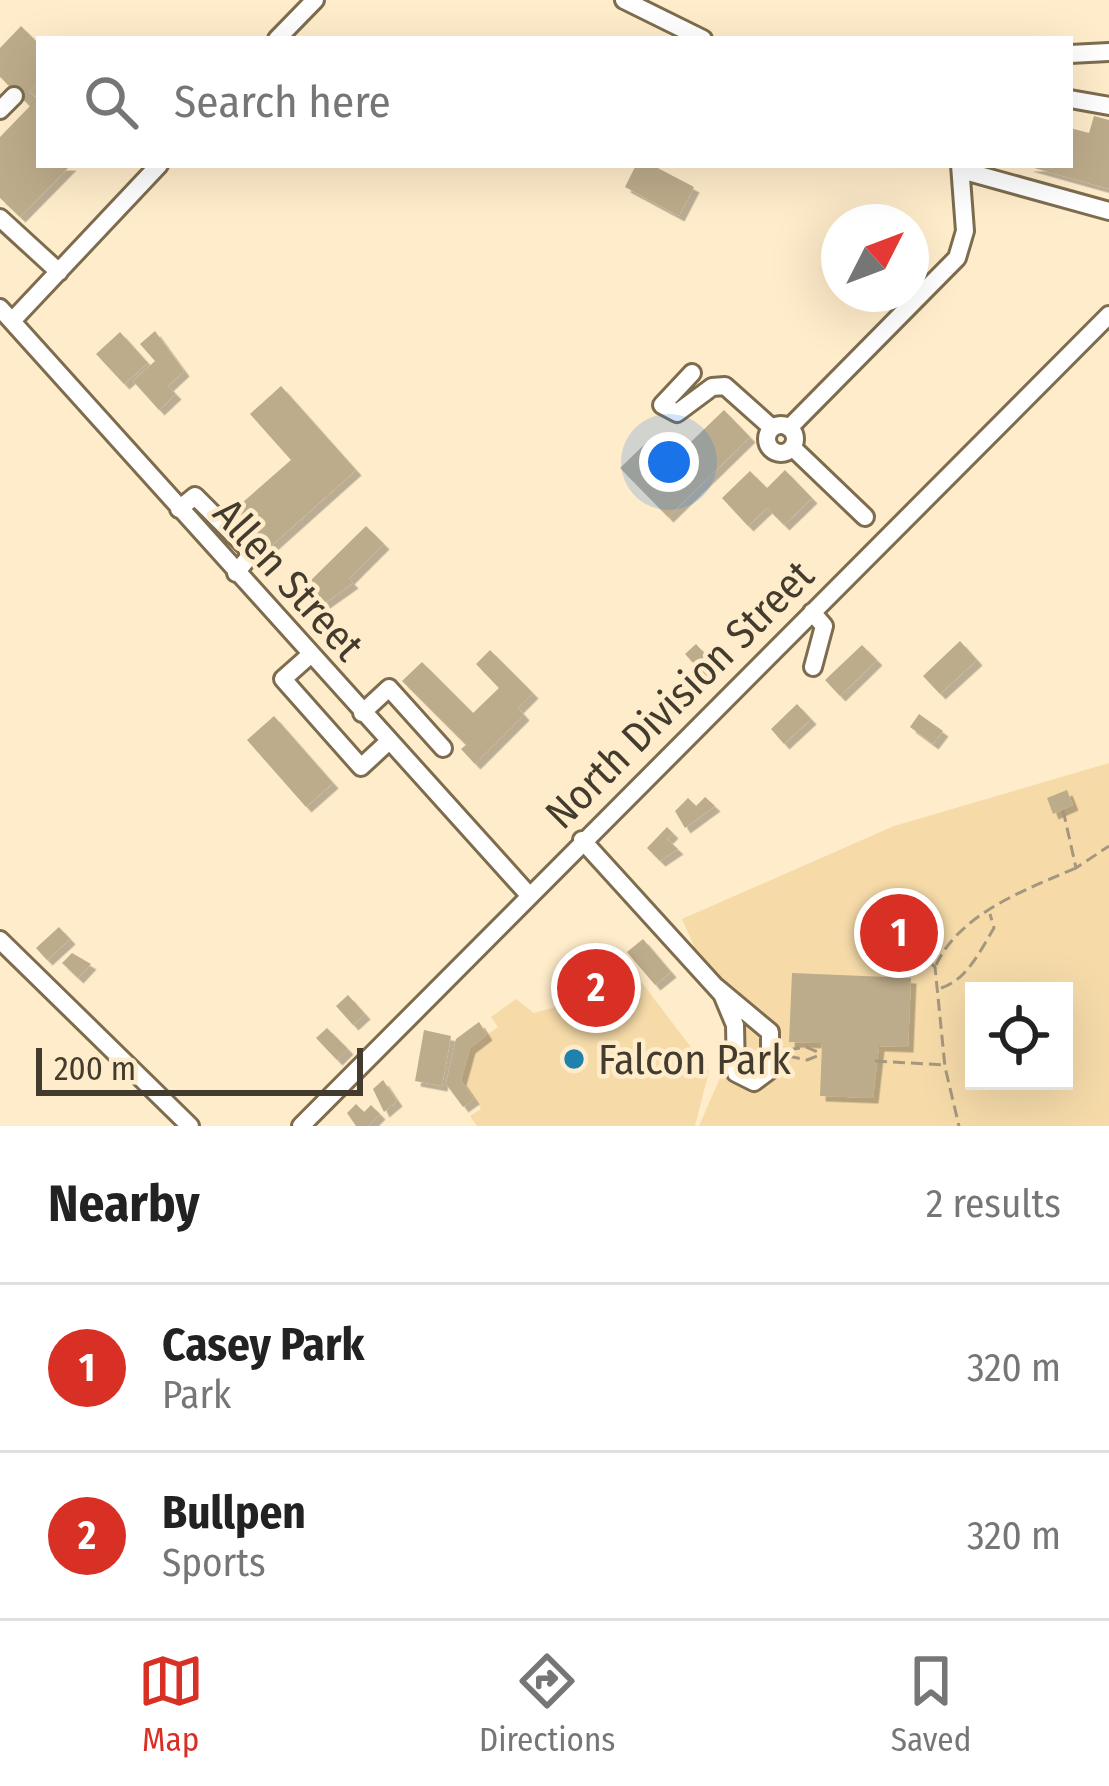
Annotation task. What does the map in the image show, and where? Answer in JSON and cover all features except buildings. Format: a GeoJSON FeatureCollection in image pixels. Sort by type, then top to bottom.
{"type":"FeatureCollection","features":[{"type":"Feature","properties":{"kind":"street"},"geometry":{"type":"LineString","coordinates":[[281,36],[315,0]]}},
{"type":"Feature","properties":{"kind":"street"},"geometry":{"type":"LineString","coordinates":[[624,0],[697,36]]}},
{"type":"Feature","properties":{"kind":"street"},"geometry":{"type":"LineString","coordinates":[[1073,54],[1109,52]]}},
{"type":"Feature","properties":{"kind":"street"},"geometry":{"type":"LineString","coordinates":[[0,110],[14,96]]}},
{"type":"Feature","properties":{"kind":"street"},"geometry":{"type":"LineString","coordinates":[[1073,100],[1109,106]]}},
{"type":"Feature","properties":{"kind":"street"},"geometry":{"type":"LineString","coordinates":[[6,315],[58,272],[156,168]]}},
{"type":"Feature","properties":{"kind":"street"},"geometry":{"type":"LineString","coordinates":[[781,428],[957,258],[965,230],[960,168],[1109,211]]}},
{"type":"Feature","properties":{"kind":"street"},"geometry":{"type":"LineString","coordinates":[[0,218],[58,272]]}},
{"type":"Feature","properties":{"kind":"street","name":"Allen Street"},"geometry":{"type":"LineString","coordinates":[[6,315],[528,894]]}},
{"type":"Feature","properties":{"kind":"street","name":"North Division Street"},"geometry":{"type":"LineString","coordinates":[[301,1126],[1109,315]]}},
{"type":"Feature","properties":{"kind":"street"},"geometry":{"type":"LineString","coordinates":[[692,373],[662,405],[666,410],[677,413],[712,387],[724,386],[781,428],[792,447],[865,517]]}},
{"type":"Feature","properties":{"kind":"street"},"geometry":{"type":"LineString","coordinates":[[812,611],[824,626],[813,667]]}},
{"type":"Feature","properties":{"kind":"street"},"geometry":{"type":"LineString","coordinates":[[309,656],[283,679],[361,767],[388,742]]}},
{"type":"Feature","properties":{"kind":"street"},"geometry":{"type":"LineString","coordinates":[[362,713],[389,688],[443,748]]}},
{"type":"Feature","properties":{"kind":"street"},"geometry":{"type":"LineString","coordinates":[[582,840],[716,987],[770,1032],[770,1070],[754,1082],[736,1073],[733,1017],[716,987]]}},
{"type":"Feature","properties":{"kind":"street"},"geometry":{"type":"LineString","coordinates":[[0,940],[190,1126]]}},
{"type":"Feature","properties":{"kind":"path"},"geometry":{"type":"LineString","coordinates":[[1063,810],[1076,868]]}},
{"type":"Feature","properties":{"kind":"path"},"geometry":{"type":"LineString","coordinates":[[957,1126],[935,967],[953,937],[1012,896],[1076,868],[1109,846]]}},
{"type":"Feature","properties":{"kind":"path"},"geometry":{"type":"LineString","coordinates":[[938,989],[955,984],[968,968],[994,928],[990,912]]}},
{"type":"Feature","properties":{"kind":"path"},"geometry":{"type":"LineString","coordinates":[[877,918],[935,967]]}},
{"type":"Feature","properties":{"kind":"path"},"geometry":{"type":"LineString","coordinates":[[874,1061],[945,1065]]}},
{"type":"Feature","properties":{"kind":"shaded area"},"geometry":{"type":"Polygon","coordinates":[[[1109,763],[1109,1126],[699,1126],[736,1041],[682,919],[894,826],[1109,763]]]}},
{"type":"Feature","properties":{"kind":"shaded area","name":"Falcon Park"},"geometry":{"type":"Polygon","coordinates":[[[633,971],[709,1071],[695,1126],[477,1126],[470,1116],[481,1109],[475,1099],[463,1107],[446,1084],[456,1039],[479,1022],[488,1034],[498,1027],[491,1017],[516,999],[534,1013],[581,1000],[577,991],[614,972],[620,982],[633,971]]]}},
{"type":"Feature","properties":{"kind":"place","name":"Casey Park"},"geometry":{"type":"Point","coordinates":[899,933]}},
{"type":"Feature","properties":{"kind":"place","name":"Bullpen"},"geometry":{"type":"Point","coordinates":[596,988]}},
{"type":"Feature","properties":{"kind":"place","name":"Falcon Park"},"geometry":{"type":"Point","coordinates":[574,1059]}}]}
